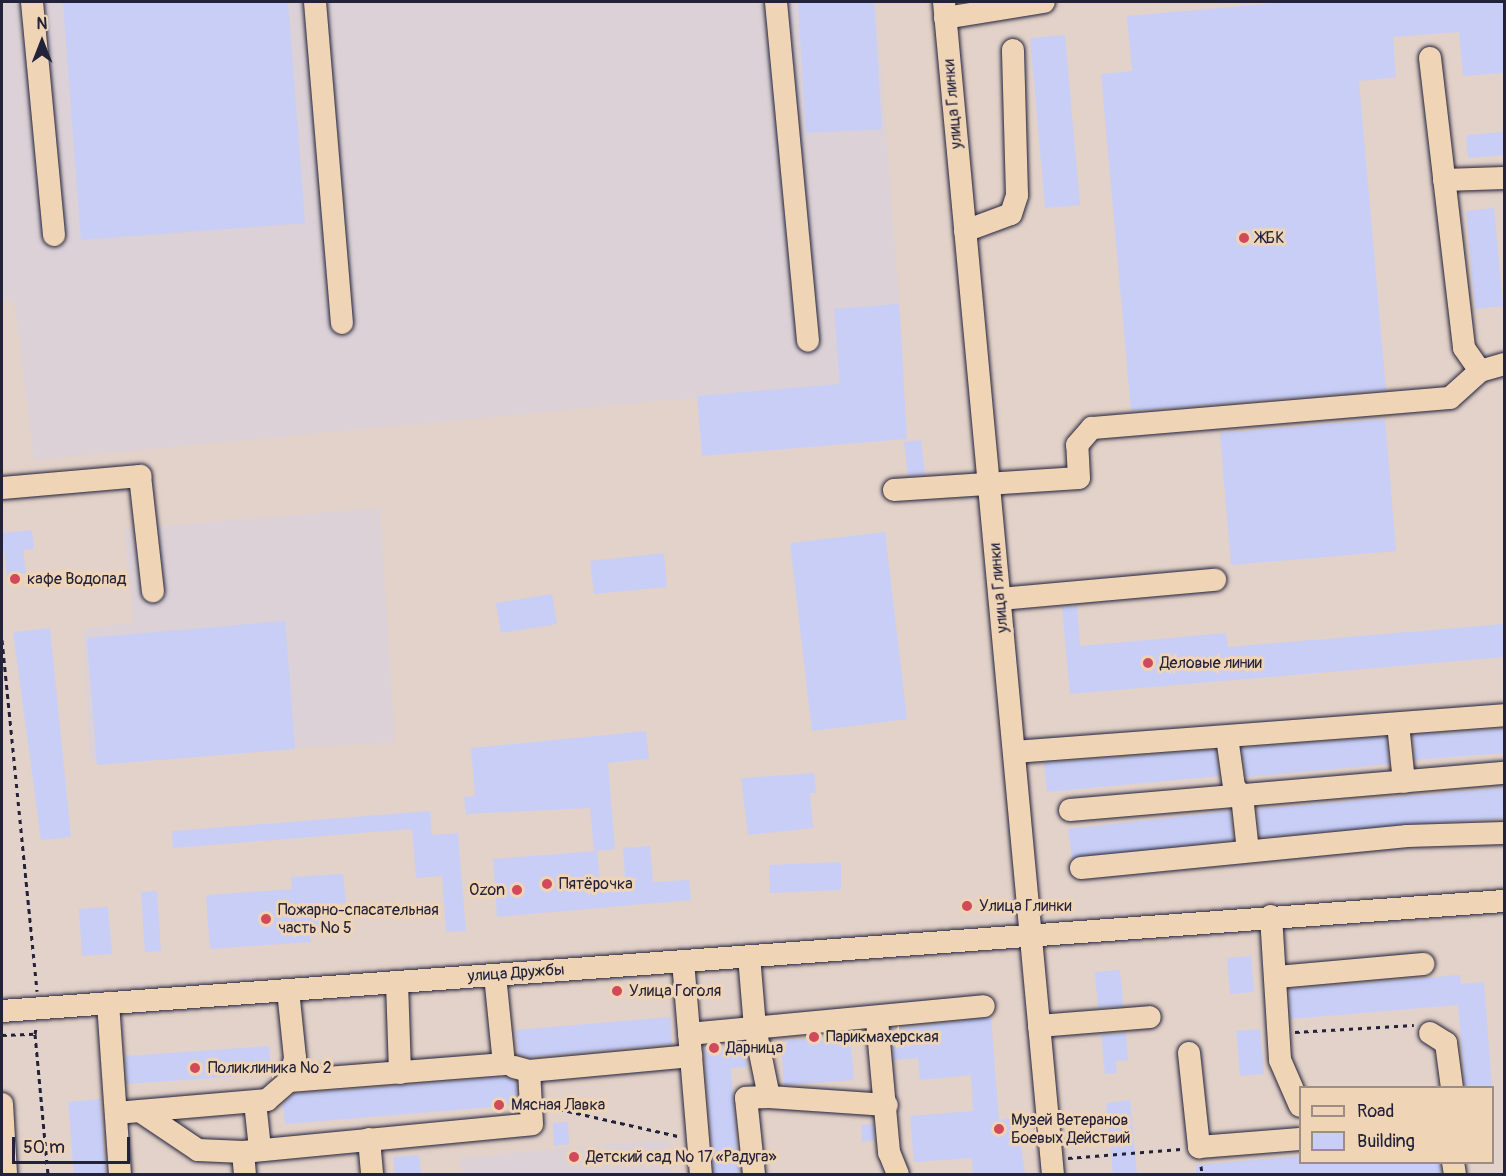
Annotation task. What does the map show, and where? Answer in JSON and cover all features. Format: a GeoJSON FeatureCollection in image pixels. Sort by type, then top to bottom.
{"type":"FeatureCollection","features":[{"type":"Feature","properties":{"kind":"street"},"geometry":{"type":"LineString","coordinates":[[32,2],[54,235]]}},
{"type":"Feature","properties":{"kind":"street"},"geometry":{"type":"LineString","coordinates":[[315,2],[342,323]]}},
{"type":"Feature","properties":{"kind":"street"},"geometry":{"type":"LineString","coordinates":[[776,2],[808,340]]}},
{"type":"Feature","properties":{"kind":"street"},"geometry":{"type":"LineString","coordinates":[[944,10],[1044,2]]}},
{"type":"Feature","properties":{"kind":"street","name":"улица Глинки"},"geometry":{"type":"LineString","coordinates":[[944,10],[1052,1167]]}},
{"type":"Feature","properties":{"kind":"street"},"geometry":{"type":"LineString","coordinates":[[965,231],[1011,214],[1017,195],[1013,50]]}},
{"type":"Feature","properties":{"kind":"street"},"geometry":{"type":"LineString","coordinates":[[1430,58],[1464,348],[1480,371]]}},
{"type":"Feature","properties":{"kind":"street"},"geometry":{"type":"LineString","coordinates":[[1444,180],[1504,178]]}},
{"type":"Feature","properties":{"kind":"street"},"geometry":{"type":"LineString","coordinates":[[894,490],[989,482],[1079,478],[1077,445],[1092,428],[1450,398],[1480,371],[1504,364]]}},
{"type":"Feature","properties":{"kind":"street"},"geometry":{"type":"LineString","coordinates":[[2,488],[140,476],[153,591]]}},
{"type":"Feature","properties":{"kind":"street"},"geometry":{"type":"LineString","coordinates":[[1000,599],[1215,580]]}},
{"type":"Feature","properties":{"kind":"street"},"geometry":{"type":"LineString","coordinates":[[1014,752],[1504,715]]}},
{"type":"Feature","properties":{"kind":"street"},"geometry":{"type":"LineString","coordinates":[[1398,724],[1404,782]]}},
{"type":"Feature","properties":{"kind":"street"},"geometry":{"type":"LineString","coordinates":[[1227,737],[1233,787],[1242,796],[1248,851]]}},
{"type":"Feature","properties":{"kind":"street"},"geometry":{"type":"LineString","coordinates":[[1070,810],[1504,773]]}},
{"type":"Feature","properties":{"kind":"street"},"geometry":{"type":"LineString","coordinates":[[1082,868],[1407,836],[1504,833]]}},
{"type":"Feature","properties":{"kind":"street","name":"улица Дружбы"},"geometry":{"type":"LineString","coordinates":[[2,1011],[1031,935],[1271,915],[1504,901]]}},
{"type":"Feature","properties":{"kind":"street"},"geometry":{"type":"LineString","coordinates":[[1271,915],[1282,1032],[1280,1060],[1299,1104]]}},
{"type":"Feature","properties":{"kind":"street"},"geometry":{"type":"LineString","coordinates":[[749,956],[755,1028],[768,1097]]}},
{"type":"Feature","properties":{"kind":"street"},"geometry":{"type":"LineString","coordinates":[[683,961],[701,1174]]}},
{"type":"Feature","properties":{"kind":"street"},"geometry":{"type":"LineString","coordinates":[[1277,977],[1423,964]]}},
{"type":"Feature","properties":{"kind":"street"},"geometry":{"type":"LineString","coordinates":[[495,975],[504,1064]]}},
{"type":"Feature","properties":{"kind":"street"},"geometry":{"type":"LineString","coordinates":[[397,982],[400,1073]]}},
{"type":"Feature","properties":{"kind":"street"},"geometry":{"type":"LineString","coordinates":[[116,1113],[267,1101],[289,1081],[295,1058],[288,990]]}},
{"type":"Feature","properties":{"kind":"street"},"geometry":{"type":"LineString","coordinates":[[108,1003],[120,1174]]}},
{"type":"Feature","properties":{"kind":"street"},"geometry":{"type":"LineString","coordinates":[[289,1081],[504,1064],[529,1071],[690,1045],[755,1028],[877,1020],[984,1006]]}},
{"type":"Feature","properties":{"kind":"street"},"geometry":{"type":"LineString","coordinates":[[1039,1026],[1150,1017]]}},
{"type":"Feature","properties":{"kind":"street"},"geometry":{"type":"LineString","coordinates":[[877,1020],[887,1105],[889,1152],[898,1174]]}},
{"type":"Feature","properties":{"kind":"street"},"geometry":{"type":"LineString","coordinates":[[1430,1033],[1446,1043],[1452,1086]]}},
{"type":"Feature","properties":{"kind":"street"},"geometry":{"type":"LineString","coordinates":[[1189,1053],[1199,1147],[1299,1139]]}},
{"type":"Feature","properties":{"kind":"street"},"geometry":{"type":"LineString","coordinates":[[140,1111],[198,1150],[251,1150],[532,1124],[529,1071]]}},
{"type":"Feature","properties":{"kind":"street"},"geometry":{"type":"LineString","coordinates":[[754,1174],[746,1098],[768,1097],[887,1105]]}},
{"type":"Feature","properties":{"kind":"street"},"geometry":{"type":"LineString","coordinates":[[245,1174],[251,1150],[255,1102]]}},
{"type":"Feature","properties":{"kind":"street"},"geometry":{"type":"LineString","coordinates":[[2,1104],[6,1174]]}},
{"type":"Feature","properties":{"kind":"street"},"geometry":{"type":"LineString","coordinates":[[369,1139],[372,1174]]}},
{"type":"Feature","properties":{"kind":"path"},"geometry":{"type":"LineString","coordinates":[[2,640],[38,1008],[35,1034],[48,1174]]}},
{"type":"Feature","properties":{"kind":"path"},"geometry":{"type":"LineString","coordinates":[[1282,1032],[1412,1024],[1430,1033]]}},
{"type":"Feature","properties":{"kind":"path"},"geometry":{"type":"LineString","coordinates":[[2,1035],[35,1034]]}},
{"type":"Feature","properties":{"kind":"path"},"geometry":{"type":"LineString","coordinates":[[531,1103],[698,1141]]}},
{"type":"Feature","properties":{"kind":"path"},"geometry":{"type":"LineString","coordinates":[[1052,1167],[1199,1147]]}},
{"type":"Feature","properties":{"kind":"shaded area"},"geometry":{"type":"Polygon","coordinates":[[[2,2],[876,2],[905,378],[34,460],[14,301],[2,301],[2,2]]]}},
{"type":"Feature","properties":{"kind":"shaded area"},"geometry":{"type":"Polygon","coordinates":[[[380,508],[395,742],[90,761],[83,628],[134,623],[124,529],[380,508]]]}},
{"type":"Feature","properties":{"kind":"shaded area","name":"Детский сад № 17 «Радуга»"},"geometry":{"type":"Polygon","coordinates":[[[668,1139],[671,1174],[462,1174],[460,1158],[668,1139]]]}},
{"type":"Feature","properties":{"kind":"building"},"geometry":{"type":"Polygon","coordinates":[[[63,2],[288,2],[305,223],[81,240],[63,2]]]}},
{"type":"Feature","properties":{"kind":"building"},"geometry":{"type":"Polygon","coordinates":[[[798,2],[874,2],[882,129],[806,133],[798,2]]]}},
{"type":"Feature","properties":{"kind":"building","name":"ЖБК"},"geometry":{"type":"Polygon","coordinates":[[[1290,2],[1504,2],[1504,73],[1463,76],[1459,32],[1393,37],[1396,77],[1359,81],[1386,390],[1131,411],[1101,74],[1132,71],[1127,16],[1290,2]]]}},
{"type":"Feature","properties":{"kind":"building"},"geometry":{"type":"Polygon","coordinates":[[[1065,35],[1080,205],[1045,208],[1030,38],[1065,35]]]}},
{"type":"Feature","properties":{"kind":"building"},"geometry":{"type":"Polygon","coordinates":[[[1504,132],[1504,155],[1468,158],[1466,135],[1504,132]]]}},
{"type":"Feature","properties":{"kind":"building"},"geometry":{"type":"Polygon","coordinates":[[[1494,208],[1503,306],[1475,309],[1466,211],[1494,208]]]}},
{"type":"Feature","properties":{"kind":"building"},"geometry":{"type":"Polygon","coordinates":[[[899,304],[907,439],[702,456],[697,396],[840,384],[834,309],[899,304]]]}},
{"type":"Feature","properties":{"kind":"building"},"geometry":{"type":"Polygon","coordinates":[[[1385,419],[1396,551],[1231,565],[1220,433],[1385,419]]]}},
{"type":"Feature","properties":{"kind":"building"},"geometry":{"type":"Polygon","coordinates":[[[921,440],[925,474],[908,476],[904,442],[921,440]]]}},
{"type":"Feature","properties":{"kind":"building"},"geometry":{"type":"Polygon","coordinates":[[[32,530],[34,549],[23,550],[26,573],[7,575],[2,533],[32,530]]]}},
{"type":"Feature","properties":{"kind":"building"},"geometry":{"type":"Polygon","coordinates":[[[885,532],[907,719],[812,731],[790,543],[885,532]]]}},
{"type":"Feature","properties":{"kind":"building"},"geometry":{"type":"Polygon","coordinates":[[[664,553],[667,587],[594,594],[590,561],[664,553]]]}},
{"type":"Feature","properties":{"kind":"building"},"geometry":{"type":"Polygon","coordinates":[[[552,594],[557,624],[501,633],[496,603],[552,594]]]}},
{"type":"Feature","properties":{"kind":"building"},"geometry":{"type":"Polygon","coordinates":[[[1077,606],[1080,646],[1226,633],[1228,647],[1504,624],[1504,657],[1070,694],[1062,607],[1077,606]]]}},
{"type":"Feature","properties":{"kind":"building"},"geometry":{"type":"Polygon","coordinates":[[[285,621],[295,749],[97,765],[87,638],[285,621]]]}},
{"type":"Feature","properties":{"kind":"building"},"geometry":{"type":"Polygon","coordinates":[[[50,628],[71,837],[41,840],[13,632],[50,628]]]}},
{"type":"Feature","properties":{"kind":"building"},"geometry":{"type":"Polygon","coordinates":[[[1504,729],[1504,753],[1415,760],[1413,735],[1504,729]]]}},
{"type":"Feature","properties":{"kind":"building"},"geometry":{"type":"Polygon","coordinates":[[[646,731],[649,759],[608,763],[615,849],[594,851],[590,808],[466,814],[464,797],[475,796],[471,748],[646,731]]]}},
{"type":"Feature","properties":{"kind":"building"},"geometry":{"type":"Polygon","coordinates":[[[1386,737],[1389,764],[1246,777],[1242,748],[1386,737]]]}},
{"type":"Feature","properties":{"kind":"building"},"geometry":{"type":"Polygon","coordinates":[[[1215,750],[1219,776],[1047,792],[1044,763],[1215,750]]]}},
{"type":"Feature","properties":{"kind":"building"},"geometry":{"type":"Polygon","coordinates":[[[814,773],[816,793],[810,793],[813,828],[748,835],[741,778],[814,773]]]}},
{"type":"Feature","properties":{"kind":"building"},"geometry":{"type":"Polygon","coordinates":[[[1504,788],[1504,818],[1260,837],[1257,809],[1504,788]]]}},
{"type":"Feature","properties":{"kind":"building"},"geometry":{"type":"Polygon","coordinates":[[[430,811],[432,835],[458,833],[466,931],[446,932],[442,876],[416,878],[412,829],[173,848],[172,831],[430,811]]]}},
{"type":"Feature","properties":{"kind":"building"},"geometry":{"type":"Polygon","coordinates":[[[1230,811],[1233,840],[1072,859],[1068,829],[1230,811]]]}},
{"type":"Feature","properties":{"kind":"building","name":"Пятёрочка"},"geometry":{"type":"Polygon","coordinates":[[[650,846],[653,882],[689,880],[691,900],[497,917],[493,859],[597,851],[601,893],[626,891],[623,848],[650,846]]]}},
{"type":"Feature","properties":{"kind":"building"},"geometry":{"type":"Polygon","coordinates":[[[841,862],[841,890],[770,893],[769,865],[841,862]]]}},
{"type":"Feature","properties":{"kind":"building","name":"Пожарно-спасательная часть № 5"},"geometry":{"type":"Polygon","coordinates":[[[343,874],[346,903],[322,905],[324,933],[310,934],[311,942],[210,949],[206,895],[292,889],[291,877],[343,874]]]}},
{"type":"Feature","properties":{"kind":"building"},"geometry":{"type":"Polygon","coordinates":[[[157,891],[161,951],[145,952],[141,892],[157,891]]]}},
{"type":"Feature","properties":{"kind":"building"},"geometry":{"type":"Polygon","coordinates":[[[108,907],[112,954],[82,956],[79,909],[108,907]]]}},
{"type":"Feature","properties":{"kind":"building"},"geometry":{"type":"Polygon","coordinates":[[[1251,956],[1254,992],[1230,994],[1227,958],[1251,956]]]}},
{"type":"Feature","properties":{"kind":"building"},"geometry":{"type":"Polygon","coordinates":[[[1120,970],[1123,1006],[1098,1008],[1095,972],[1120,970]]]}},
{"type":"Feature","properties":{"kind":"building"},"geometry":{"type":"Polygon","coordinates":[[[1460,975],[1461,984],[1484,982],[1492,1086],[1465,1086],[1458,1005],[1291,1019],[1289,989],[1460,975]]]}},
{"type":"Feature","properties":{"kind":"building"},"geometry":{"type":"Polygon","coordinates":[[[670,1017],[672,1044],[530,1057],[518,1054],[516,1030],[670,1017]]]}},
{"type":"Feature","properties":{"kind":"building"},"geometry":{"type":"Polygon","coordinates":[[[991,1017],[999,1120],[1011,1118],[1012,1140],[1020,1140],[1025,1174],[973,1174],[972,1158],[914,1162],[910,1116],[973,1111],[971,1075],[920,1080],[918,1058],[894,1060],[891,1030],[991,1017]]]}},
{"type":"Feature","properties":{"kind":"building"},"geometry":{"type":"Polygon","coordinates":[[[1260,1029],[1264,1074],[1240,1076],[1236,1031],[1260,1029]]]}},
{"type":"Feature","properties":{"kind":"building"},"geometry":{"type":"Polygon","coordinates":[[[1126,1033],[1128,1060],[1116,1061],[1117,1073],[1105,1074],[1101,1035],[1126,1033]]]}},
{"type":"Feature","properties":{"kind":"building"},"geometry":{"type":"Polygon","coordinates":[[[850,1035],[854,1080],[784,1085],[781,1041],[850,1035]]]}},
{"type":"Feature","properties":{"kind":"building"},"geometry":{"type":"Polygon","coordinates":[[[745,1045],[747,1067],[731,1068],[739,1174],[714,1174],[704,1049],[745,1045]]]}},
{"type":"Feature","properties":{"kind":"building"},"geometry":{"type":"Polygon","coordinates":[[[269,1046],[271,1074],[127,1084],[125,1056],[269,1046]]]}},
{"type":"Feature","properties":{"kind":"building"},"geometry":{"type":"Polygon","coordinates":[[[506,1077],[516,1082],[517,1105],[285,1124],[283,1104],[294,1094],[506,1077]]]}},
{"type":"Feature","properties":{"kind":"building"},"geometry":{"type":"Polygon","coordinates":[[[100,1099],[106,1174],[74,1174],[68,1102],[100,1099]]]}},
{"type":"Feature","properties":{"kind":"building"},"geometry":{"type":"Polygon","coordinates":[[[1130,1100],[1137,1174],[1113,1174],[1106,1103],[1130,1100]]]}},
{"type":"Feature","properties":{"kind":"building"},"geometry":{"type":"Polygon","coordinates":[[[568,1122],[569,1144],[554,1146],[553,1123],[568,1122]]]}},
{"type":"Feature","properties":{"kind":"building"},"geometry":{"type":"Polygon","coordinates":[[[873,1124],[874,1140],[862,1142],[861,1125],[873,1124]]]}},
{"type":"Feature","properties":{"kind":"building"},"geometry":{"type":"Polygon","coordinates":[[[419,1155],[421,1174],[395,1174],[393,1157],[419,1155]]]}},
{"type":"Feature","properties":{"kind":"building"},"geometry":{"type":"Polygon","coordinates":[[[1299,1156],[1299,1164],[1440,1164],[1441,1173],[1196,1174],[1196,1165],[1299,1156]]]}},
{"type":"Feature","properties":{"kind":"place","name":"ЖБК"},"geometry":{"type":"Point","coordinates":[1244,238]}},
{"type":"Feature","properties":{"kind":"place","name":"кафе Водопад"},"geometry":{"type":"Point","coordinates":[15,579]}},
{"type":"Feature","properties":{"kind":"place","name":"Деловые линии"},"geometry":{"type":"Point","coordinates":[1148,663]}},
{"type":"Feature","properties":{"kind":"place","name":"Пятёрочка"},"geometry":{"type":"Point","coordinates":[547,884]}},
{"type":"Feature","properties":{"kind":"place","name":"Ozon"},"geometry":{"type":"Point","coordinates":[517,890]}},
{"type":"Feature","properties":{"kind":"place","name":"Улица Глинки"},"geometry":{"type":"Point","coordinates":[967,906]}},
{"type":"Feature","properties":{"kind":"place","name":"Пожарно-спасательная часть № 5"},"geometry":{"type":"Point","coordinates":[266,919]}},
{"type":"Feature","properties":{"kind":"place","name":"Улица Гоголя"},"geometry":{"type":"Point","coordinates":[617,991]}},
{"type":"Feature","properties":{"kind":"place","name":"Парикмахерская"},"geometry":{"type":"Point","coordinates":[814,1037]}},
{"type":"Feature","properties":{"kind":"place","name":"Дарница"},"geometry":{"type":"Point","coordinates":[714,1048]}},
{"type":"Feature","properties":{"kind":"place","name":"Поликлиника № 2"},"geometry":{"type":"Point","coordinates":[195,1068]}},
{"type":"Feature","properties":{"kind":"place","name":"Мясная Лавка"},"geometry":{"type":"Point","coordinates":[499,1105]}},
{"type":"Feature","properties":{"kind":"place","name":"Музей Ветеранов Боевых Действий"},"geometry":{"type":"Point","coordinates":[999,1129]}},
{"type":"Feature","properties":{"kind":"place","name":"Детский сад № 17 «Радуга»"},"geometry":{"type":"Point","coordinates":[574,1157]}}]}
